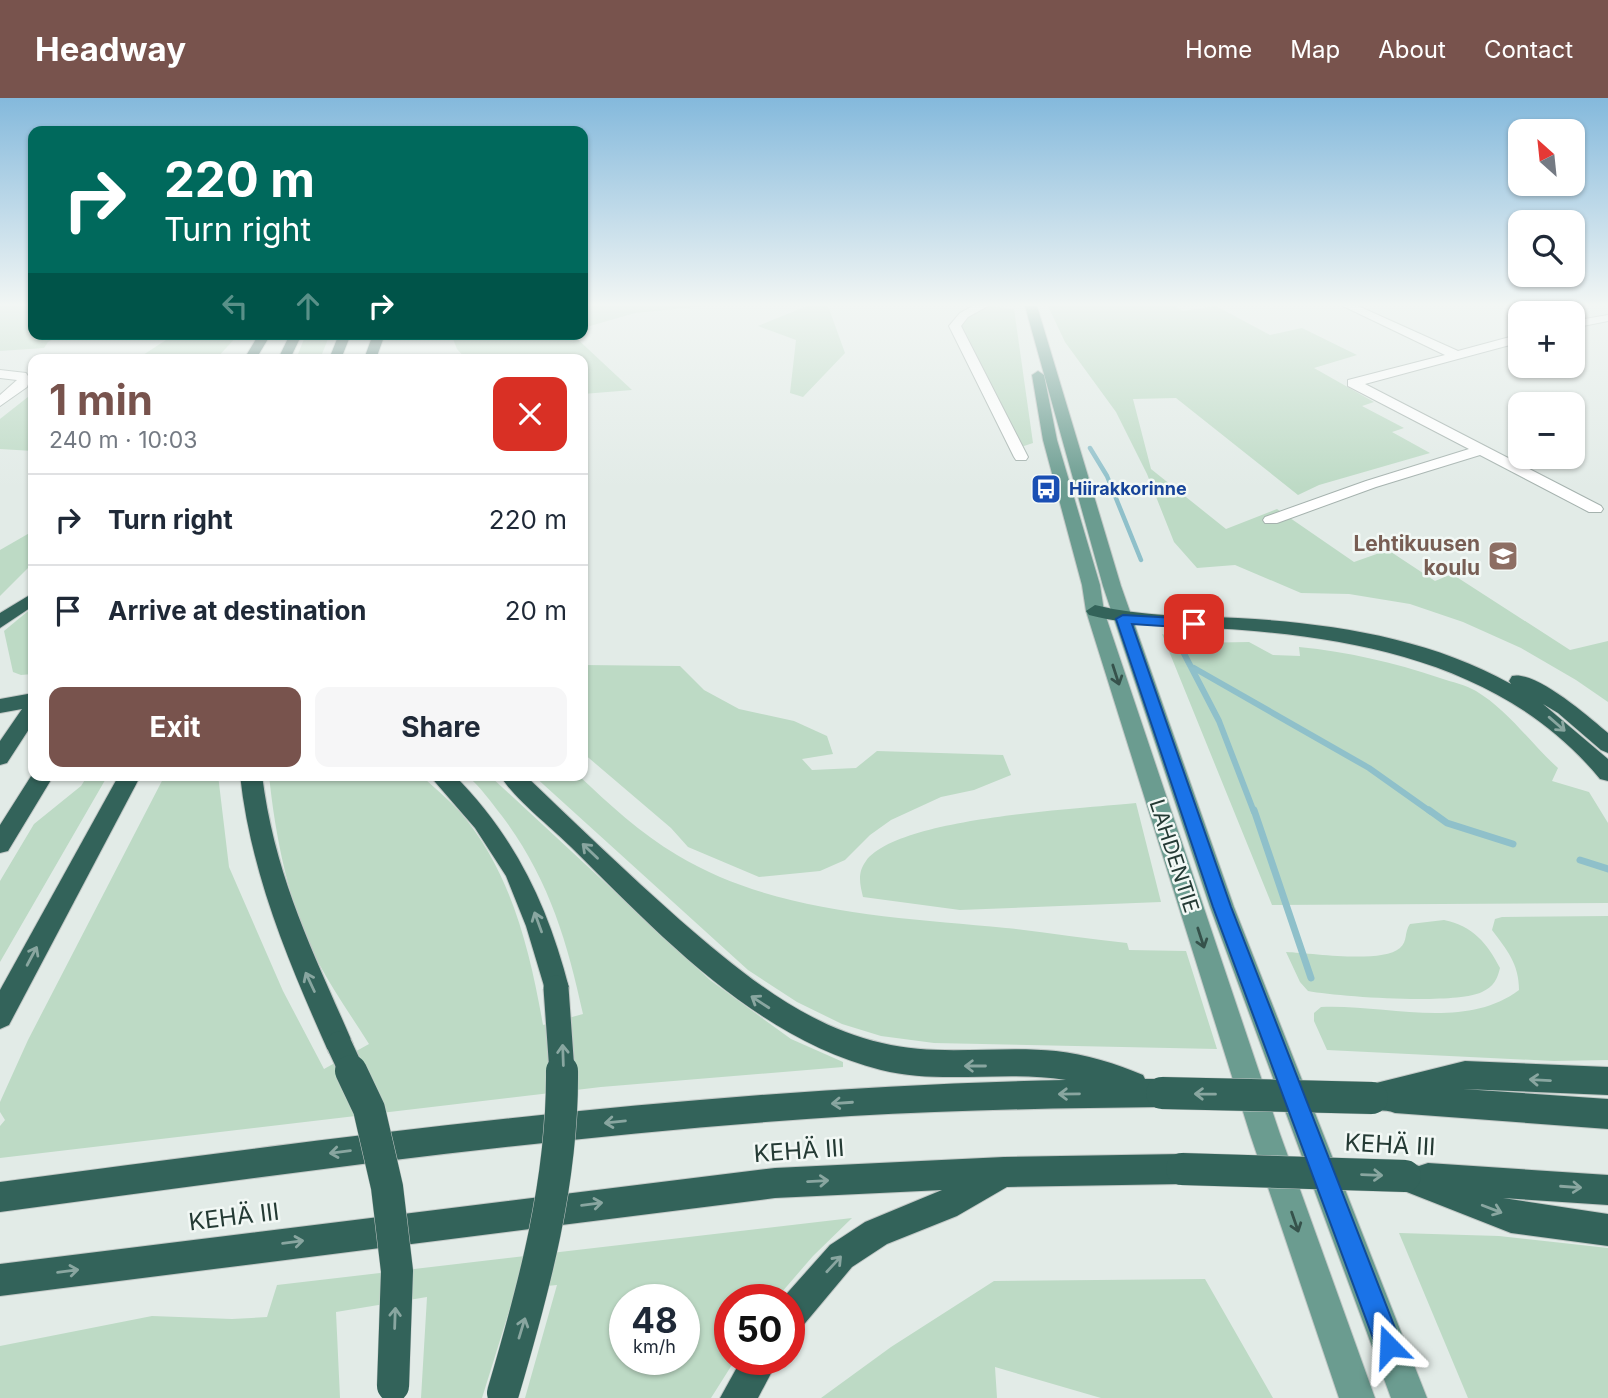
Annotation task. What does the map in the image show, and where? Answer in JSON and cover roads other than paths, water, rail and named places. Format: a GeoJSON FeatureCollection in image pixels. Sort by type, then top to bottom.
{"type":"FeatureCollection","features":[{"type":"Feature","properties":{"kind":"highway"},"geometry":{"type":"LineString","coordinates":[[2,621],[28,602]]}},
{"type":"Feature","properties":{"kind":"highway"},"geometry":{"type":"LineString","coordinates":[[1112,612],[1307,615],[1382,627],[1441,645],[1521,682],[1565,708],[1608,745]]}},
{"type":"Feature","properties":{"kind":"highway"},"geometry":{"type":"LineString","coordinates":[[1112,612],[1313,630],[1379,641],[1436,658],[1507,689],[1545,714],[1578,742],[1608,774]]}},
{"type":"Feature","properties":{"kind":"highway"},"geometry":{"type":"LineString","coordinates":[[0,706],[28,701]]}},
{"type":"Feature","properties":{"kind":"highway"},"geometry":{"type":"LineString","coordinates":[[0,757],[28,716]]}},
{"type":"Feature","properties":{"kind":"highway"},"geometry":{"type":"LineString","coordinates":[[0,844],[39,781]]}},
{"type":"Feature","properties":{"kind":"highway"},"geometry":{"type":"LineString","coordinates":[[0,1016],[127,781]]}},
{"type":"Feature","properties":{"kind":"highway"},"geometry":{"type":"LineString","coordinates":[[251,781],[254,814],[274,889],[304,968],[369,1109],[387,1187],[397,1271],[392,1392]]}},
{"type":"Feature","properties":{"kind":"highway"},"geometry":{"type":"LineString","coordinates":[[446,781],[470,803],[492,832],[525,886],[545,941],[556,988],[562,1032],[564,1082],[558,1167],[537,1278],[502,1396]]}},
{"type":"Feature","properties":{"kind":"highway"},"geometry":{"type":"LineString","coordinates":[[517,781],[650,909],[746,993],[791,1021],[837,1042],[881,1056],[927,1065],[1057,1066],[1162,1093]]}},
{"type":"Feature","properties":{"kind":"highway"},"geometry":{"type":"LineString","coordinates":[[1372,1098],[1465,1075],[1608,1081]]}},
{"type":"Feature","properties":{"kind":"highway","name":"KEHÄ III"},"geometry":{"type":"LineString","coordinates":[[0,1197],[342,1152],[643,1119],[876,1101],[1010,1094],[1162,1093],[1372,1098],[1608,1114]]}},
{"type":"Feature","properties":{"kind":"highway","name":"KEHÄ III"},"geometry":{"type":"LineString","coordinates":[[0,1280],[762,1184],[1004,1172],[1181,1169],[1405,1176],[1608,1190]]}},
{"type":"Feature","properties":{"kind":"highway"},"geometry":{"type":"LineString","coordinates":[[805,1298],[841,1256],[876,1233],[946,1205],[1004,1172]]}},
{"type":"Feature","properties":{"kind":"highway"},"geometry":{"type":"LineString","coordinates":[[1405,1176],[1511,1217],[1608,1230]]}},
{"type":"Feature","properties":{"kind":"highway"},"geometry":{"type":"LineString","coordinates":[[738,1398],[752,1375]]}},
{"type":"Feature","properties":{"kind":"main road","name":"LAHDENTIE"},"geometry":{"type":"LineString","coordinates":[[1035,367],[1050,440],[1091,585],[1112,612],[1409,1398]]}},
{"type":"Feature","properties":{"kind":"main road","name":"LAHDENTIE"},"geometry":{"type":"LineString","coordinates":[[1047,367],[1112,612],[1265,1134],[1357,1398]]}},
{"type":"Feature","properties":{"kind":"street"},"geometry":{"type":"LineString","coordinates":[[975,367],[1021,457]]}},
{"type":"Feature","properties":{"kind":"street"},"geometry":{"type":"LineString","coordinates":[[1413,367],[1353,383],[1595,509]]}},
{"type":"Feature","properties":{"kind":"street"},"geometry":{"type":"LineString","coordinates":[[0,374],[21,376],[24,379],[22,384],[0,402]]}},
{"type":"Feature","properties":{"kind":"street"},"geometry":{"type":"LineString","coordinates":[[1270,520],[1371,484],[1480,450]]}},
{"type":"Feature","properties":{"kind":"waterway"},"geometry":{"type":"LineString","coordinates":[[1090,448],[1107,476],[1141,560]]}},
{"type":"Feature","properties":{"kind":"waterway"},"geometry":{"type":"LineString","coordinates":[[1178,642],[1219,721],[1254,812]]}},
{"type":"Feature","properties":{"kind":"waterway"},"geometry":{"type":"LineString","coordinates":[[1194,668],[1369,768],[1431,812]]}},
{"type":"Feature","properties":{"kind":"waterway"},"geometry":{"type":"LineString","coordinates":[[1254,810],[1311,978]]}},
{"type":"Feature","properties":{"kind":"waterway"},"geometry":{"type":"LineString","coordinates":[[1429,810],[1447,823],[1513,844]]}},
{"type":"Feature","properties":{"kind":"waterway"},"geometry":{"type":"LineString","coordinates":[[1580,860],[1608,869]]}},
{"type":"Feature","properties":{"kind":"place","name":"Hiirakkorinne"},"geometry":{"type":"Point","coordinates":[1046,489]}},
{"type":"Feature","properties":{"kind":"place","name":"Lehtikuusen koulu"},"geometry":{"type":"Point","coordinates":[1503,556]}}]}
